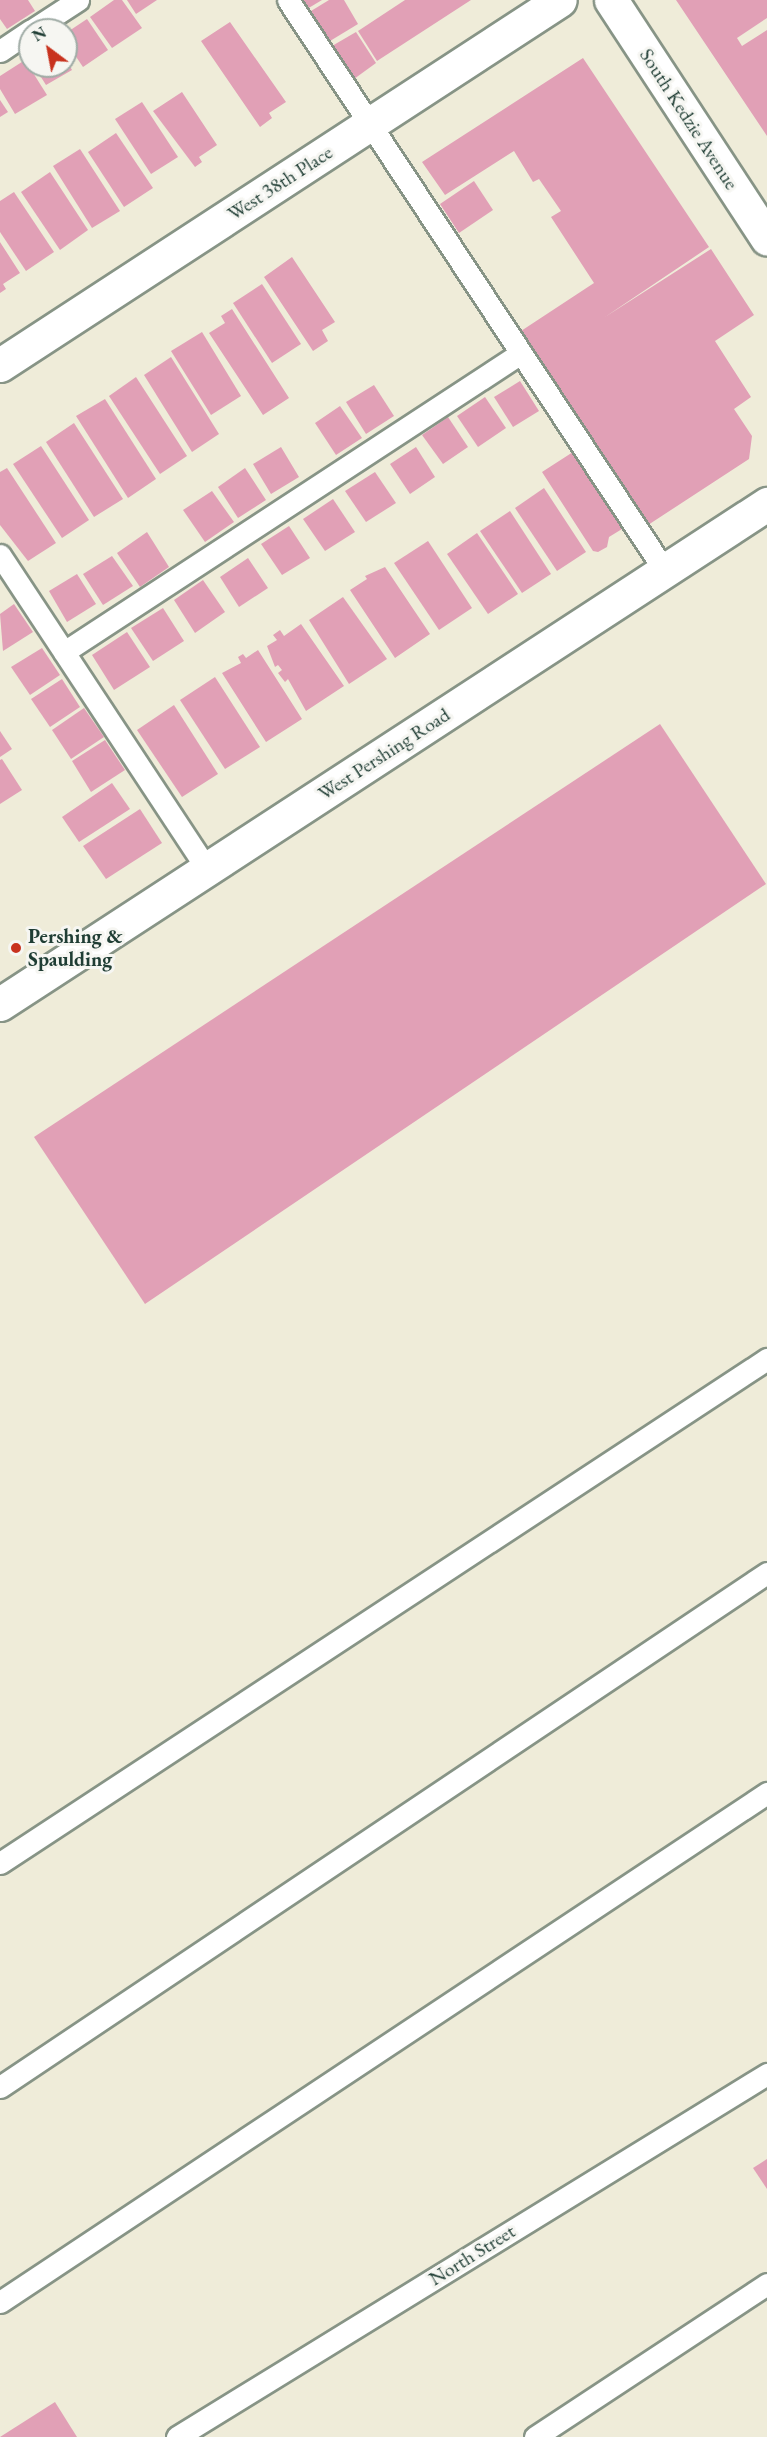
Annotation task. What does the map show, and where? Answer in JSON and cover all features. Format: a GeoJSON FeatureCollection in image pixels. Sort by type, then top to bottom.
{"type":"FeatureCollection","features":[{"type":"Feature","properties":{"kind":"street","name":"West 38th Place"},"geometry":{"type":"LineString","coordinates":[[0,365],[560,0]]}},
{"type":"Feature","properties":{"kind":"street","name":"South Kedzie Avenue"},"geometry":{"type":"LineString","coordinates":[[611,0],[767,238]]}},
{"type":"Feature","properties":{"kind":"street","name":"West Pershing Road"},"geometry":{"type":"LineString","coordinates":[[0,1004],[767,504]]}},
{"type":"Feature","properties":{"kind":"lane"},"geometry":{"type":"LineString","coordinates":[[51,18],[78,0]]}},
{"type":"Feature","properties":{"kind":"lane"},"geometry":{"type":"LineString","coordinates":[[288,0],[665,571]]}},
{"type":"Feature","properties":{"kind":"lane"},"geometry":{"type":"LineString","coordinates":[[0,51],[18,39]]}},
{"type":"Feature","properties":{"kind":"lane"},"geometry":{"type":"LineString","coordinates":[[64,652],[521,353]]}},
{"type":"Feature","properties":{"kind":"lane"},"geometry":{"type":"LineString","coordinates":[[0,555],[207,869]]}},
{"type":"Feature","properties":{"kind":"lane"},"geometry":{"type":"LineString","coordinates":[[0,1863],[767,1359]]}},
{"type":"Feature","properties":{"kind":"lane"},"geometry":{"type":"LineString","coordinates":[[0,2087],[767,1573]]}},
{"type":"Feature","properties":{"kind":"lane"},"geometry":{"type":"LineString","coordinates":[[0,2302],[767,1793]]}},
{"type":"Feature","properties":{"kind":"lane","name":"North Street"},"geometry":{"type":"LineString","coordinates":[[177,2437],[767,2074]]}},
{"type":"Feature","properties":{"kind":"lane"},"geometry":{"type":"LineString","coordinates":[[535,2437],[767,2284]]}},
{"type":"Feature","properties":{"kind":"building"},"geometry":{"type":"Polygon","coordinates":[[[0,0],[28,0],[35,11],[24,18],[18,18],[18,22],[7,29],[0,19],[0,0]]]}},
{"type":"Feature","properties":{"kind":"building"},"geometry":{"type":"Polygon","coordinates":[[[114,0],[122,0],[142,28],[112,48],[90,17],[114,0]]]}},
{"type":"Feature","properties":{"kind":"building"},"geometry":{"type":"Polygon","coordinates":[[[127,0],[157,0],[136,14],[127,0]]]}},
{"type":"Feature","properties":{"kind":"building"},"geometry":{"type":"Polygon","coordinates":[[[301,0],[322,0],[307,9],[301,0]]]}},
{"type":"Feature","properties":{"kind":"building"},"geometry":{"type":"Polygon","coordinates":[[[329,0],[344,0],[358,24],[330,41],[311,11],[329,0]]]}},
{"type":"Feature","properties":{"kind":"building"},"geometry":{"type":"Polygon","coordinates":[[[405,0],[471,0],[377,61],[358,31],[405,0]]]}},
{"type":"Feature","properties":{"kind":"building"},"geometry":{"type":"Polygon","coordinates":[[[676,0],[767,0],[767,18],[737,38],[742,46],[767,30],[767,136],[676,0]]]}},
{"type":"Feature","properties":{"kind":"building"},"geometry":{"type":"Polygon","coordinates":[[[87,19],[108,50],[83,67],[78,60],[78,25],[87,19]]]}},
{"type":"Feature","properties":{"kind":"building"},"geometry":{"type":"Polygon","coordinates":[[[230,22],[286,102],[269,113],[272,118],[260,127],[201,41],[230,22]]]}},
{"type":"Feature","properties":{"kind":"building"},"geometry":{"type":"Polygon","coordinates":[[[356,32],[376,63],[354,79],[332,46],[356,32]]]}},
{"type":"Feature","properties":{"kind":"building"},"geometry":{"type":"Polygon","coordinates":[[[583,58],[709,247],[605,317],[711,249],[754,315],[715,341],[751,397],[734,409],[752,436],[749,459],[648,525],[521,331],[594,283],[551,217],[561,211],[539,179],[533,182],[514,151],[445,195],[422,162],[583,58]]]}},
{"type":"Feature","properties":{"kind":"building"},"geometry":{"type":"Polygon","coordinates":[[[18,64],[18,78],[36,78],[47,95],[15,114],[0,89],[0,76],[18,64]]]}},
{"type":"Feature","properties":{"kind":"building"},"geometry":{"type":"Polygon","coordinates":[[[42,78],[58,78],[46,85],[42,78]]]}},
{"type":"Feature","properties":{"kind":"building"},"geometry":{"type":"Polygon","coordinates":[[[182,92],[217,145],[199,157],[202,162],[195,167],[153,111],[182,92]]]}},
{"type":"Feature","properties":{"kind":"building"},"geometry":{"type":"Polygon","coordinates":[[[0,100],[8,112],[0,117],[0,100]]]}},
{"type":"Feature","properties":{"kind":"building"},"geometry":{"type":"Polygon","coordinates":[[[142,102],[178,157],[151,174],[115,119],[142,102]]]}},
{"type":"Feature","properties":{"kind":"building"},"geometry":{"type":"Polygon","coordinates":[[[116,133],[153,188],[124,207],[88,152],[116,133]]]}},
{"type":"Feature","properties":{"kind":"building"},"geometry":{"type":"Polygon","coordinates":[[[80,149],[120,211],[92,228],[53,166],[80,149]]]}},
{"type":"Feature","properties":{"kind":"building"},"geometry":{"type":"Polygon","coordinates":[[[50,172],[88,230],[60,250],[21,192],[50,172]]]}},
{"type":"Feature","properties":{"kind":"building"},"geometry":{"type":"Polygon","coordinates":[[[474,181],[493,210],[459,233],[440,204],[474,181]]]}},
{"type":"Feature","properties":{"kind":"building"},"geometry":{"type":"Polygon","coordinates":[[[14,192],[54,252],[26,271],[0,232],[0,201],[14,192]]]}},
{"type":"Feature","properties":{"kind":"building"},"geometry":{"type":"Polygon","coordinates":[[[0,242],[20,273],[3,284],[6,289],[0,293],[0,242]]]}},
{"type":"Feature","properties":{"kind":"building"},"geometry":{"type":"Polygon","coordinates":[[[292,257],[335,322],[322,330],[328,341],[313,351],[264,277],[292,257]]]}},
{"type":"Feature","properties":{"kind":"building"},"geometry":{"type":"Polygon","coordinates":[[[262,284],[301,344],[272,363],[233,303],[262,284]]]}},
{"type":"Feature","properties":{"kind":"building"},"geometry":{"type":"Polygon","coordinates":[[[232,309],[289,398],[263,415],[209,333],[225,323],[221,316],[232,309]]]}},
{"type":"Feature","properties":{"kind":"building"},"geometry":{"type":"Polygon","coordinates":[[[202,332],[241,396],[211,415],[171,351],[202,332]]]}},
{"type":"Feature","properties":{"kind":"building"},"geometry":{"type":"Polygon","coordinates":[[[171,357],[219,434],[192,452],[144,375],[171,357]]]}},
{"type":"Feature","properties":{"kind":"building"},"geometry":{"type":"Polygon","coordinates":[[[136,377],[187,456],[160,474],[109,396],[136,377]]]}},
{"type":"Feature","properties":{"kind":"building"},"geometry":{"type":"Polygon","coordinates":[[[520,381],[539,411],[513,427],[494,397],[520,381]]]}},
{"type":"Feature","properties":{"kind":"building"},"geometry":{"type":"Polygon","coordinates":[[[374,385],[394,416],[366,434],[346,402],[374,385]]]}},
{"type":"Feature","properties":{"kind":"building"},"geometry":{"type":"Polygon","coordinates":[[[485,397],[506,428],[478,447],[457,416],[485,397]]]}},
{"type":"Feature","properties":{"kind":"building"},"geometry":{"type":"Polygon","coordinates":[[[105,399],[156,479],[128,498],[76,416],[105,399]]]}},
{"type":"Feature","properties":{"kind":"building"},"geometry":{"type":"Polygon","coordinates":[[[340,406],[362,438],[336,455],[315,423],[340,406]]]}},
{"type":"Feature","properties":{"kind":"building"},"geometry":{"type":"Polygon","coordinates":[[[448,417],[468,447],[443,464],[422,435],[448,417]]]}},
{"type":"Feature","properties":{"kind":"building"},"geometry":{"type":"Polygon","coordinates":[[[74,423],[123,499],[94,517],[46,442],[74,423]]]}},
{"type":"Feature","properties":{"kind":"building"},"geometry":{"type":"Polygon","coordinates":[[[41,446],[89,520],[62,538],[13,464],[41,446]]]}},
{"type":"Feature","properties":{"kind":"building"},"geometry":{"type":"Polygon","coordinates":[[[281,447],[299,477],[271,494],[253,464],[281,447]]]}},
{"type":"Feature","properties":{"kind":"building"},"geometry":{"type":"Polygon","coordinates":[[[416,447],[435,477],[410,494],[390,464],[416,447]]]}},
{"type":"Feature","properties":{"kind":"building"},"geometry":{"type":"Polygon","coordinates":[[[573,452],[622,529],[609,537],[607,547],[598,552],[593,551],[542,472],[573,452]]]}},
{"type":"Feature","properties":{"kind":"building"},"geometry":{"type":"Polygon","coordinates":[[[7,468],[56,543],[28,561],[0,525],[0,472],[7,468]]]}},
{"type":"Feature","properties":{"kind":"building"},"geometry":{"type":"Polygon","coordinates":[[[245,468],[266,500],[238,518],[218,487],[245,468]]]}},
{"type":"Feature","properties":{"kind":"building"},"geometry":{"type":"Polygon","coordinates":[[[375,472],[396,503],[366,522],[345,491],[375,472]]]}},
{"type":"Feature","properties":{"kind":"building"},"geometry":{"type":"Polygon","coordinates":[[[544,488],[586,552],[557,571],[515,508],[544,488]]]}},
{"type":"Feature","properties":{"kind":"building"},"geometry":{"type":"Polygon","coordinates":[[[212,491],[234,522],[205,542],[183,510],[212,491]]]}},
{"type":"Feature","properties":{"kind":"building"},"geometry":{"type":"Polygon","coordinates":[[[333,499],[355,532],[325,551],[303,519],[333,499]]]}},
{"type":"Feature","properties":{"kind":"building"},"geometry":{"type":"Polygon","coordinates":[[[510,511],[551,574],[522,593],[480,531],[510,511]]]}},
{"type":"Feature","properties":{"kind":"building"},"geometry":{"type":"Polygon","coordinates":[[[289,526],[310,558],[282,575],[261,544],[289,526]]]}},
{"type":"Feature","properties":{"kind":"building"},"geometry":{"type":"Polygon","coordinates":[[[147,532],[169,567],[140,587],[117,553],[147,532]]]}},
{"type":"Feature","properties":{"kind":"building"},"geometry":{"type":"Polygon","coordinates":[[[477,533],[518,594],[488,614],[447,554],[477,533]]]}},
{"type":"Feature","properties":{"kind":"building"},"geometry":{"type":"Polygon","coordinates":[[[428,541],[472,608],[439,630],[394,563],[428,541]]]}},
{"type":"Feature","properties":{"kind":"building"},"geometry":{"type":"Polygon","coordinates":[[[112,556],[133,586],[103,605],[83,574],[112,556]]]}},
{"type":"Feature","properties":{"kind":"building"},"geometry":{"type":"Polygon","coordinates":[[[248,558],[268,588],[239,607],[220,577],[248,558]]]}},
{"type":"Feature","properties":{"kind":"building"},"geometry":{"type":"Polygon","coordinates":[[[385,567],[430,634],[395,658],[350,590],[367,579],[365,576],[385,567]]]}},
{"type":"Feature","properties":{"kind":"building"},"geometry":{"type":"Polygon","coordinates":[[[77,574],[96,604],[67,622],[49,591],[77,574]]]}},
{"type":"Feature","properties":{"kind":"building"},"geometry":{"type":"Polygon","coordinates":[[[203,580],[225,612],[195,633],[174,600],[203,580]]]}},
{"type":"Feature","properties":{"kind":"building"},"geometry":{"type":"Polygon","coordinates":[[[343,597],[387,659],[349,684],[309,620],[343,597]]]}},
{"type":"Feature","properties":{"kind":"building"},"geometry":{"type":"Polygon","coordinates":[[[14,604],[33,632],[3,651],[0,614],[14,604]]]}},
{"type":"Feature","properties":{"kind":"building"},"geometry":{"type":"Polygon","coordinates":[[[163,608],[184,641],[153,661],[131,628],[163,608]]]}},
{"type":"Feature","properties":{"kind":"building"},"geometry":{"type":"Polygon","coordinates":[[[301,624],[344,686],[306,711],[288,679],[285,682],[278,673],[282,670],[278,665],[275,667],[267,646],[277,640],[273,635],[280,630],[284,636],[301,624]]]}},
{"type":"Feature","properties":{"kind":"building"},"geometry":{"type":"Polygon","coordinates":[[[127,632],[150,667],[114,690],[92,655],[127,632]]]}},
{"type":"Feature","properties":{"kind":"building"},"geometry":{"type":"Polygon","coordinates":[[[42,648],[60,675],[30,695],[11,667],[42,648]]]}},
{"type":"Feature","properties":{"kind":"building"},"geometry":{"type":"Polygon","coordinates":[[[258,650],[302,719],[266,742],[222,673],[241,663],[238,657],[243,654],[246,658],[258,650]]]}},
{"type":"Feature","properties":{"kind":"building"},"geometry":{"type":"Polygon","coordinates":[[[215,677],[260,747],[225,769],[180,700],[215,677]]]}},
{"type":"Feature","properties":{"kind":"building"},"geometry":{"type":"Polygon","coordinates":[[[62,679],[80,707],[50,727],[31,699],[62,679]]]}},
{"type":"Feature","properties":{"kind":"building"},"geometry":{"type":"Polygon","coordinates":[[[174,705],[218,774],[182,797],[137,730],[174,705]]]}},
{"type":"Feature","properties":{"kind":"building"},"geometry":{"type":"Polygon","coordinates":[[[84,708],[104,737],[71,759],[52,730],[84,708]]]}},
{"type":"Feature","properties":{"kind":"building"},"geometry":{"type":"Polygon","coordinates":[[[660,724],[766,884],[145,1304],[34,1137],[660,724]]]}},
{"type":"Feature","properties":{"kind":"building"},"geometry":{"type":"Polygon","coordinates":[[[0,731],[12,749],[0,757],[0,731]]]}},
{"type":"Feature","properties":{"kind":"building"},"geometry":{"type":"Polygon","coordinates":[[[105,740],[125,770],[91,792],[72,761],[105,740]]]}},
{"type":"Feature","properties":{"kind":"building"},"geometry":{"type":"Polygon","coordinates":[[[2,759],[22,790],[0,804],[0,760],[2,759]]]}},
{"type":"Feature","properties":{"kind":"building"},"geometry":{"type":"Polygon","coordinates":[[[112,783],[130,809],[79,842],[62,817],[112,783]]]}},
{"type":"Feature","properties":{"kind":"building"},"geometry":{"type":"Polygon","coordinates":[[[140,809],[162,843],[106,879],[83,846],[140,809]]]}},
{"type":"Feature","properties":{"kind":"building"},"geometry":{"type":"Polygon","coordinates":[[[767,2159],[767,2189],[753,2168],[767,2159]]]}},
{"type":"Feature","properties":{"kind":"building"},"geometry":{"type":"Polygon","coordinates":[[[55,2402],[77,2437],[0,2437],[55,2402]]]}},
{"type":"Feature","properties":{"kind":"place","name":"Pershing & Spaulding"},"geometry":{"type":"Point","coordinates":[16,948]}}]}
